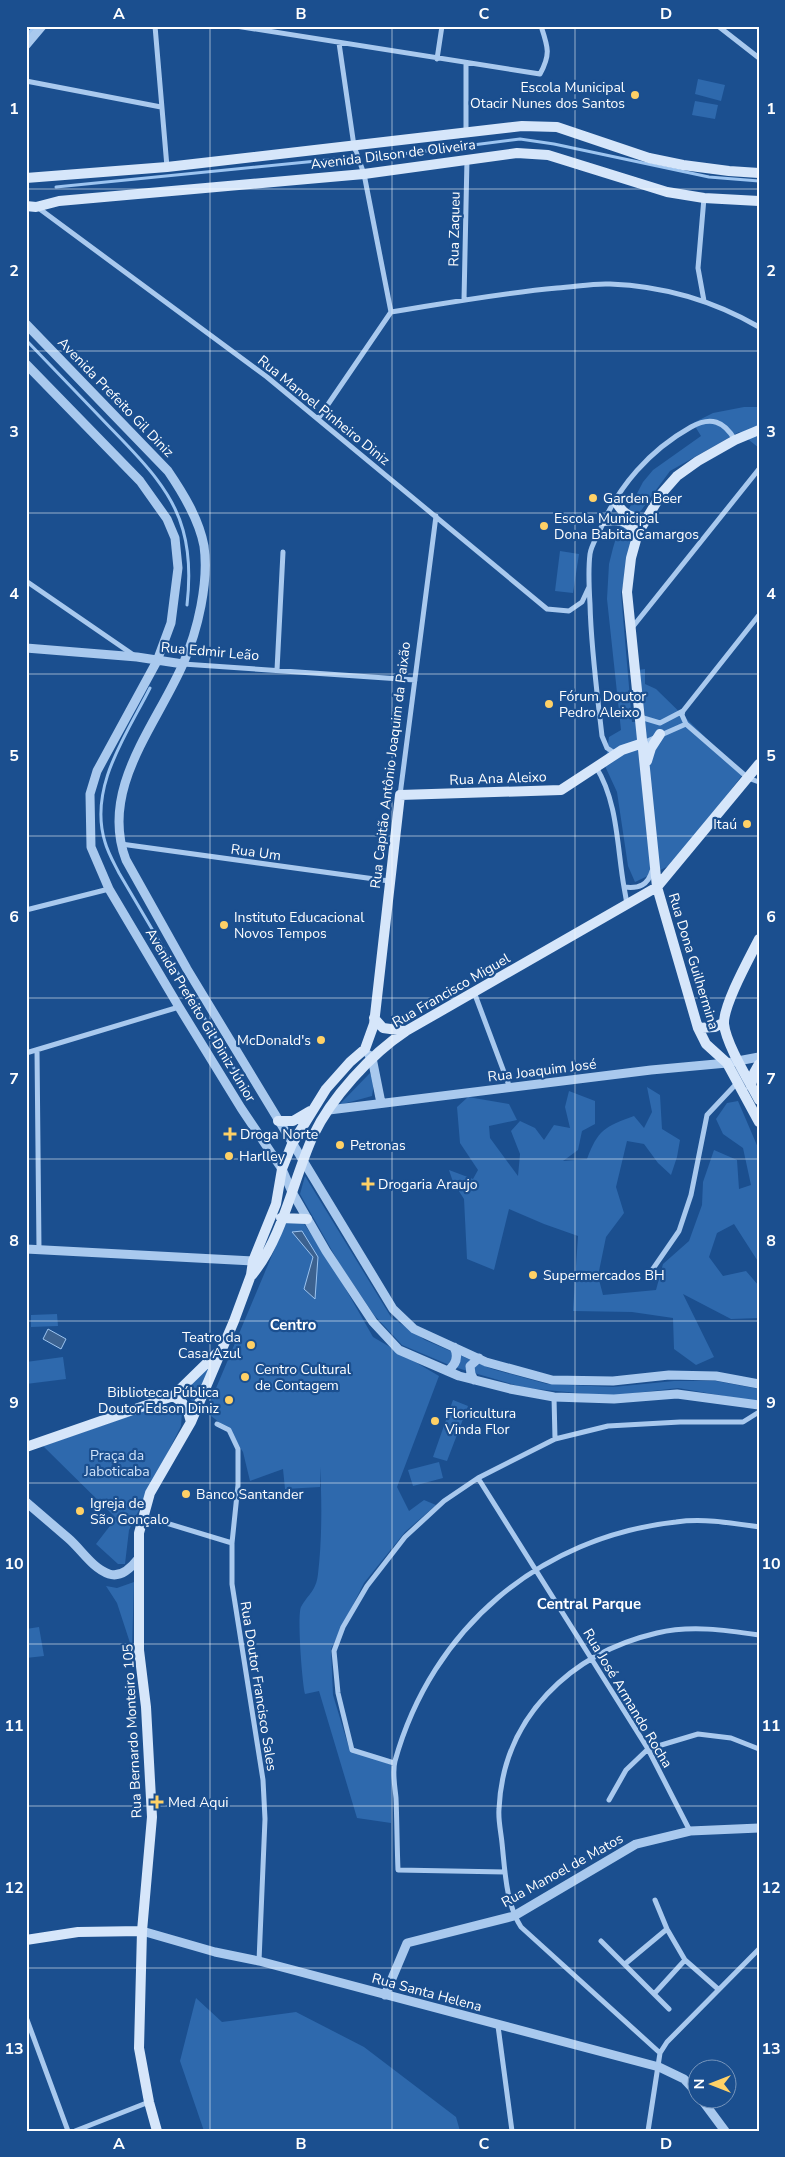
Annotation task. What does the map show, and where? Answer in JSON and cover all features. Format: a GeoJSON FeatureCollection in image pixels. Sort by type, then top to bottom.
{"type":"FeatureCollection","features":[{"type":"Feature","properties":{"kind":"main road","name":"Avenida Dilson de Oliveira"},"geometry":{"type":"LineString","coordinates":[[26,178],[167,167],[522,126],[557,127],[649,158],[730,171],[759,173]]}},
{"type":"Feature","properties":{"kind":"main road","name":"Avenida Dilson de Oliveira"},"geometry":{"type":"LineString","coordinates":[[31,206],[364,174],[517,153],[548,155],[667,192],[704,198],[759,201]]}},
{"type":"Feature","properties":{"kind":"main road","name":"Rua Dona Guilhermina"},"geometry":{"type":"LineString","coordinates":[[759,430],[734,440],[698,461],[677,476],[662,493],[638,533],[631,558],[627,592],[646,764],[657,887],[698,1028],[706,1044],[727,1063],[759,1122]]}},
{"type":"Feature","properties":{"kind":"main road"},"geometry":{"type":"LineString","coordinates":[[615,500],[620,510],[630,517],[646,520]]}},
{"type":"Feature","properties":{"kind":"main road"},"geometry":{"type":"LineString","coordinates":[[603,521],[616,520],[627,522],[638,533]]}},
{"type":"Feature","properties":{"kind":"main road"},"geometry":{"type":"LineString","coordinates":[[646,764],[651,748],[660,734]]}},
{"type":"Feature","properties":{"kind":"main road","name":"Rua Ana Aleixo"},"geometry":{"type":"LineString","coordinates":[[400,794],[561,790],[616,754],[643,743]]}},
{"type":"Feature","properties":{"kind":"main road"},"geometry":{"type":"LineString","coordinates":[[657,887],[759,764]]}},
{"type":"Feature","properties":{"kind":"main road","name":"Rua Capitão Antônio Joaquim da Paixão"},"geometry":{"type":"LineString","coordinates":[[365,1048],[373,1029],[400,794]]}},
{"type":"Feature","properties":{"kind":"main road","name":"Rua Francisco Miguel"},"geometry":{"type":"LineString","coordinates":[[251,1275],[262,1263],[314,1135],[329,1110],[372,1058],[406,1031],[657,887]]}},
{"type":"Feature","properties":{"kind":"main road"},"geometry":{"type":"LineString","coordinates":[[759,939],[736,985],[724,1022],[727,1040],[759,1100]]}},
{"type":"Feature","properties":{"kind":"main road"},"geometry":{"type":"LineString","coordinates":[[374,1018],[383,1028],[406,1031]]}},
{"type":"Feature","properties":{"kind":"main road"},"geometry":{"type":"LineString","coordinates":[[698,1028],[715,1027],[724,1022]]}},
{"type":"Feature","properties":{"kind":"main road"},"geometry":{"type":"LineString","coordinates":[[251,1275],[253,1261],[276,1204],[282,1169],[292,1144],[311,1110],[326,1089],[365,1048]]}},
{"type":"Feature","properties":{"kind":"main road"},"geometry":{"type":"LineString","coordinates":[[751,1086],[754,1073],[759,1064]]}},
{"type":"Feature","properties":{"kind":"main road"},"geometry":{"type":"LineString","coordinates":[[278,1121],[293,1121],[311,1110]]}},
{"type":"Feature","properties":{"kind":"main road"},"geometry":{"type":"LineString","coordinates":[[281,1218],[307,1219]]}},
{"type":"Feature","properties":{"kind":"main road","name":"Rua Bernardo Monteiro 105"},"geometry":{"type":"LineString","coordinates":[[157,2131],[138,2048],[142,1930],[152,1817],[146,1707],[140,1650],[138,1533],[150,1493],[191,1422],[251,1275]]}},
{"type":"Feature","properties":{"kind":"main road"},"geometry":{"type":"LineString","coordinates":[[26,1447],[173,1396],[221,1350]]}},
{"type":"Feature","properties":{"kind":"main road"},"geometry":{"type":"LineString","coordinates":[[173,1396],[187,1410],[191,1422]]}},
{"type":"Feature","properties":{"kind":"main road"},"geometry":{"type":"LineString","coordinates":[[26,1940],[78,1932],[142,1930]]}},
{"type":"Feature","properties":{"kind":"street"},"geometry":{"type":"LineString","coordinates":[[26,44],[42,26]]}},
{"type":"Feature","properties":{"kind":"street"},"geometry":{"type":"LineString","coordinates":[[155,26],[167,167]]}},
{"type":"Feature","properties":{"kind":"street"},"geometry":{"type":"LineString","coordinates":[[236,26],[466,64],[540,74],[548,60],[541,26]]}},
{"type":"Feature","properties":{"kind":"street"},"geometry":{"type":"LineString","coordinates":[[437,59],[442,26]]}},
{"type":"Feature","properties":{"kind":"street"},"geometry":{"type":"LineString","coordinates":[[718,26],[726,28],[759,58]]}},
{"type":"Feature","properties":{"kind":"street"},"geometry":{"type":"LineString","coordinates":[[339,43],[354,146],[364,174],[392,312]]}},
{"type":"Feature","properties":{"kind":"street"},"geometry":{"type":"LineString","coordinates":[[466,64],[466,133]]}},
{"type":"Feature","properties":{"kind":"street"},"geometry":{"type":"LineString","coordinates":[[26,82],[161,107]]}},
{"type":"Feature","properties":{"kind":"street","name":"Rua Zaqueu"},"geometry":{"type":"LineString","coordinates":[[464,300],[466,159]]}},
{"type":"Feature","properties":{"kind":"street"},"geometry":{"type":"LineString","coordinates":[[704,198],[698,268],[704,301]]}},
{"type":"Feature","properties":{"kind":"street","name":"Rua Manoel Pinheiro Diniz"},"geometry":{"type":"LineString","coordinates":[[31,206],[267,377],[547,609],[569,611],[582,602],[589,587]]}},
{"type":"Feature","properties":{"kind":"street"},"geometry":{"type":"LineString","coordinates":[[318,419],[392,312],[508,292],[609,284],[633,286],[704,301],[733,312],[759,327]]}},
{"type":"Feature","properties":{"kind":"street","name":"Avenida Prefeito Gil Diniz"},"geometry":{"type":"LineString","coordinates":[[26,324],[151,451],[168,471],[184,495],[204,544],[205,572],[203,597],[183,664]]}},
{"type":"Feature","properties":{"kind":"street","name":"Avenida Prefeito Gil Diniz Júnior"},"geometry":{"type":"LineString","coordinates":[[26,364],[140,481],[167,520],[175,538],[178,568],[171,623],[157,661],[97,771],[90,794],[91,847],[109,890],[241,1108],[282,1169],[307,1219],[373,1322],[400,1350],[447,1371],[474,1380],[554,1397],[614,1400],[677,1394],[759,1405]]}},
{"type":"Feature","properties":{"kind":"street"},"geometry":{"type":"LineString","coordinates":[[616,754],[607,748],[602,736],[591,635],[590,553],[603,521],[615,500],[635,471],[660,447],[693,426],[712,420],[720,423],[730,431],[734,440]]}},
{"type":"Feature","properties":{"kind":"street"},"geometry":{"type":"LineString","coordinates":[[631,629],[759,469]]}},
{"type":"Feature","properties":{"kind":"street","name":"Rua Capitão Antônio Joaquim da Paixão"},"geometry":{"type":"LineString","coordinates":[[400,794],[436,516]]}},
{"type":"Feature","properties":{"kind":"street"},"geometry":{"type":"LineString","coordinates":[[277,670],[283,552]]}},
{"type":"Feature","properties":{"kind":"street","name":"Rua Edmir Leão"},"geometry":{"type":"LineString","coordinates":[[26,581],[137,657],[183,664],[415,680]]}},
{"type":"Feature","properties":{"kind":"street"},"geometry":{"type":"LineString","coordinates":[[640,717],[660,723],[683,711],[759,615]]}},
{"type":"Feature","properties":{"kind":"street"},"geometry":{"type":"LineString","coordinates":[[26,650],[137,657]]}},
{"type":"Feature","properties":{"kind":"street","name":"Avenida Prefeito Gil Diniz Júnior"},"geometry":{"type":"LineString","coordinates":[[183,664],[134,759],[118,810],[120,844],[126,860],[186,969],[393,1309],[414,1329],[454,1347],[479,1358],[526,1374],[552,1380],[613,1381],[669,1375],[707,1376],[759,1384]]}},
{"type":"Feature","properties":{"kind":"street"},"geometry":{"type":"LineString","coordinates":[[683,711],[682,715],[686,724],[748,778],[759,782]]}},
{"type":"Feature","properties":{"kind":"street"},"geometry":{"type":"LineString","coordinates":[[643,743],[686,724]]}},
{"type":"Feature","properties":{"kind":"street"},"geometry":{"type":"LineString","coordinates":[[596,767],[604,780],[610,797],[627,904]]}},
{"type":"Feature","properties":{"kind":"street","name":"Rua Um"},"geometry":{"type":"LineString","coordinates":[[120,844],[389,881]]}},
{"type":"Feature","properties":{"kind":"street"},"geometry":{"type":"LineString","coordinates":[[624,888],[634,889],[647,883],[654,866]]}},
{"type":"Feature","properties":{"kind":"street"},"geometry":{"type":"LineString","coordinates":[[26,910],[109,890]]}},
{"type":"Feature","properties":{"kind":"street"},"geometry":{"type":"LineString","coordinates":[[474,992],[510,1088]]}},
{"type":"Feature","properties":{"kind":"street"},"geometry":{"type":"LineString","coordinates":[[26,1053],[179,1007]]}},
{"type":"Feature","properties":{"kind":"street"},"geometry":{"type":"LineString","coordinates":[[365,1048],[372,1058],[381,1103]]}},
{"type":"Feature","properties":{"kind":"street"},"geometry":{"type":"LineString","coordinates":[[37,1050],[39,1250]]}},
{"type":"Feature","properties":{"kind":"street","name":"Rua Joaquim José"},"geometry":{"type":"LineString","coordinates":[[329,1110],[651,1070],[727,1063],[759,1057]]}},
{"type":"Feature","properties":{"kind":"street"},"geometry":{"type":"LineString","coordinates":[[648,1276],[680,1231],[691,1195],[707,1115],[738,1082]]}},
{"type":"Feature","properties":{"kind":"street"},"geometry":{"type":"LineString","coordinates":[[26,1249],[253,1261]]}},
{"type":"Feature","properties":{"kind":"street"},"geometry":{"type":"LineString","coordinates":[[447,1371],[456,1362],[457,1353],[454,1347]]}},
{"type":"Feature","properties":{"kind":"street"},"geometry":{"type":"LineString","coordinates":[[474,1380],[470,1366],[479,1358]]}},
{"type":"Feature","properties":{"kind":"street"},"geometry":{"type":"LineString","coordinates":[[554,1397],[555,1439]]}},
{"type":"Feature","properties":{"kind":"street"},"geometry":{"type":"LineString","coordinates":[[394,1763],[352,1750],[338,1693],[334,1651],[343,1627],[367,1586],[404,1537],[444,1501],[478,1478],[555,1439],[608,1426],[680,1422],[743,1422],[759,1412]]}},
{"type":"Feature","properties":{"kind":"street","name":"Rua Doutor Francisco Sales"},"geometry":{"type":"LineString","coordinates":[[217,1424],[229,1430],[238,1449],[238,1485],[232,1543],[233,1593],[263,1780],[265,1819],[260,1961]]}},
{"type":"Feature","properties":{"kind":"street","name":"Rua José Armando Rocha"},"geometry":{"type":"LineString","coordinates":[[478,1478],[648,1749],[690,1831]]}},
{"type":"Feature","properties":{"kind":"street"},"geometry":{"type":"LineString","coordinates":[[28,1505],[69,1539],[97,1567],[108,1574],[121,1574],[131,1568],[138,1560]]}},
{"type":"Feature","properties":{"kind":"street"},"geometry":{"type":"LineString","coordinates":[[143,1516],[232,1543]]}},
{"type":"Feature","properties":{"kind":"street"},"geometry":{"type":"LineString","coordinates":[[505,1872],[398,1870],[394,1763],[414,1708],[439,1663],[470,1624],[502,1592],[536,1570],[586,1543],[628,1530],[678,1521],[729,1522],[759,1528]]}},
{"type":"Feature","properties":{"kind":"street"},"geometry":{"type":"LineString","coordinates":[[660,2053],[521,1927],[514,1916],[505,1872],[499,1809],[506,1766],[522,1729],[545,1695],[590,1658],[626,1642],[658,1632],[695,1629],[759,1635]]}},
{"type":"Feature","properties":{"kind":"street"},"geometry":{"type":"LineString","coordinates":[[609,1800],[626,1770],[648,1749],[698,1734],[731,1738],[759,1750]]}},
{"type":"Feature","properties":{"kind":"street","name":"Rua Manoel de Matos"},"geometry":{"type":"LineString","coordinates":[[385,1995],[407,1943],[514,1916],[636,1844],[690,1831],[759,1828]]}},
{"type":"Feature","properties":{"kind":"street"},"geometry":{"type":"LineString","coordinates":[[656,1900],[667,1929],[685,1960],[718,1989]]}},
{"type":"Feature","properties":{"kind":"street"},"geometry":{"type":"LineString","coordinates":[[625,1964],[667,1929]]}},
{"type":"Feature","properties":{"kind":"street","name":"Rua Santa Helena"},"geometry":{"type":"LineString","coordinates":[[142,1930],[215,1952],[260,1961],[498,2026],[659,2067],[684,2079],[688,2083]]}},
{"type":"Feature","properties":{"kind":"street"},"geometry":{"type":"LineString","coordinates":[[601,1941],[669,2008]]}},
{"type":"Feature","properties":{"kind":"street"},"geometry":{"type":"LineString","coordinates":[[648,2131],[660,2053],[667,2042],[759,1949]]}},
{"type":"Feature","properties":{"kind":"street"},"geometry":{"type":"LineString","coordinates":[[654,1994],[685,1960]]}},
{"type":"Feature","properties":{"kind":"street"},"geometry":{"type":"LineString","coordinates":[[26,2017],[68,2131]]}},
{"type":"Feature","properties":{"kind":"street"},"geometry":{"type":"LineString","coordinates":[[498,2026],[512,2131]]}},
{"type":"Feature","properties":{"kind":"street"},"geometry":{"type":"LineString","coordinates":[[75,2131],[149,2102]]}},
{"type":"Feature","properties":{"kind":"street"},"geometry":{"type":"LineString","coordinates":[[709,2110],[725,2131]]}},
{"type":"Feature","properties":{"kind":"green space"},"geometry":{"type":"Polygon","coordinates":[[[698,79],[725,85],[721,101],[695,94],[698,79]]]}},
{"type":"Feature","properties":{"kind":"green space"},"geometry":{"type":"Polygon","coordinates":[[[695,101],[718,105],[715,119],[692,115],[695,101]]]}},
{"type":"Feature","properties":{"kind":"green space"},"geometry":{"type":"Polygon","coordinates":[[[744,407],[759,407],[759,448],[739,432],[670,471],[640,512],[621,593],[632,722],[646,721],[638,670],[645,669],[645,684],[656,689],[743,774],[675,863],[635,882],[628,866],[617,792],[605,766],[609,737],[621,730],[607,599],[609,564],[619,528],[643,482],[653,470],[701,436],[693,423],[713,413],[744,407]]]}},
{"type":"Feature","properties":{"kind":"green space"},"geometry":{"type":"Polygon","coordinates":[[[560,551],[579,554],[573,593],[555,591],[560,551]]]}},
{"type":"Feature","properties":{"kind":"green space"},"geometry":{"type":"Polygon","coordinates":[[[370,1073],[374,1083],[372,1096],[339,1105],[370,1073]]]}},
{"type":"Feature","properties":{"kind":"green space"},"geometry":{"type":"Polygon","coordinates":[[[647,1087],[660,1095],[662,1129],[680,1140],[677,1157],[671,1175],[658,1163],[644,1144],[627,1141],[616,1187],[624,1213],[606,1237],[598,1276],[603,1295],[656,1290],[663,1264],[689,1241],[702,1205],[703,1182],[714,1150],[737,1160],[739,1189],[751,1185],[743,1148],[723,1134],[716,1119],[727,1103],[738,1101],[759,1150],[759,1263],[734,1224],[717,1233],[709,1257],[723,1276],[746,1271],[759,1286],[759,1318],[731,1319],[683,1294],[714,1357],[696,1365],[674,1349],[673,1318],[632,1312],[573,1311],[578,1236],[509,1209],[494,1270],[467,1259],[464,1199],[453,1182],[449,1170],[473,1179],[478,1170],[460,1143],[457,1107],[468,1097],[509,1104],[517,1120],[489,1126],[490,1138],[518,1176],[520,1154],[511,1131],[520,1121],[535,1128],[544,1140],[554,1125],[570,1128],[565,1107],[569,1091],[595,1101],[595,1124],[582,1131],[578,1150],[563,1161],[587,1159],[603,1131],[616,1123],[634,1116],[644,1128],[652,1112],[647,1087]]]}},
{"type":"Feature","properties":{"kind":"green space"},"geometry":{"type":"Polygon","coordinates":[[[305,1176],[391,1317],[425,1340],[492,1369],[547,1384],[613,1387],[674,1381],[716,1381],[759,1389],[759,1402],[678,1388],[609,1396],[525,1388],[454,1367],[402,1345],[374,1315],[339,1263],[300,1194],[305,1176]]]}},
{"type":"Feature","properties":{"kind":"green space"},"geometry":{"type":"Polygon","coordinates":[[[286,1222],[303,1222],[336,1272],[373,1337],[439,1376],[397,1487],[409,1511],[424,1500],[436,1505],[405,1532],[364,1583],[331,1649],[333,1695],[349,1748],[392,1765],[391,1823],[357,1818],[319,1691],[305,1694],[300,1649],[300,1613],[301,1607],[314,1588],[318,1574],[321,1520],[320,1467],[320,1487],[285,1489],[283,1469],[250,1481],[243,1452],[229,1430],[206,1412],[286,1222]]]}},
{"type":"Feature","properties":{"kind":"green space"},"geometry":{"type":"Polygon","coordinates":[[[57,1314],[58,1326],[31,1327],[31,1315],[57,1314]]]}},
{"type":"Feature","properties":{"kind":"green space"},"geometry":{"type":"Polygon","coordinates":[[[63,1357],[66,1379],[26,1384],[26,1362],[63,1357]]]}},
{"type":"Feature","properties":{"kind":"green space"},"geometry":{"type":"Polygon","coordinates":[[[211,1363],[194,1403],[182,1392],[211,1363]]]}},
{"type":"Feature","properties":{"kind":"green space"},"geometry":{"type":"Polygon","coordinates":[[[453,1400],[468,1406],[447,1461],[433,1457],[453,1400]]]}},
{"type":"Feature","properties":{"kind":"green space","name":"Praça da Jaboticaba"},"geometry":{"type":"Polygon","coordinates":[[[161,1405],[173,1406],[182,1412],[181,1426],[129,1530],[125,1564],[118,1564],[96,1544],[116,1518],[43,1446],[161,1405]]]}},
{"type":"Feature","properties":{"kind":"green space"},"geometry":{"type":"Polygon","coordinates":[[[439,1462],[443,1478],[413,1486],[408,1470],[439,1462]]]}},
{"type":"Feature","properties":{"kind":"green space"},"geometry":{"type":"Polygon","coordinates":[[[134,1582],[132,1649],[117,1603],[106,1586],[117,1588],[134,1582]]]}},
{"type":"Feature","properties":{"kind":"green space"},"geometry":{"type":"Polygon","coordinates":[[[39,1627],[44,1656],[26,1658],[26,1629],[39,1627]]]}},
{"type":"Feature","properties":{"kind":"green space"},"geometry":{"type":"Polygon","coordinates":[[[196,1998],[222,2022],[296,2012],[364,2047],[456,2117],[460,2131],[204,2131],[180,2061],[196,1998]]]}},
{"type":"Feature","properties":{"kind":"shaded area"},"geometry":{"type":"Polygon","coordinates":[[[302,1231],[318,1257],[315,1299],[304,1289],[313,1257],[292,1232],[302,1231]]]}},
{"type":"Feature","properties":{"kind":"shaded area"},"geometry":{"type":"Polygon","coordinates":[[[48,1329],[66,1339],[61,1349],[43,1339],[48,1329]]]}},
{"type":"Feature","properties":{"kind":"waterway"},"geometry":{"type":"LineString","coordinates":[[26,36],[35,26]]}},
{"type":"Feature","properties":{"kind":"waterway"},"geometry":{"type":"LineString","coordinates":[[379,157],[520,139],[554,144],[709,177],[759,181]]}},
{"type":"Feature","properties":{"kind":"waterway"},"geometry":{"type":"LineString","coordinates":[[56,187],[337,159]]}},
{"type":"Feature","properties":{"kind":"waterway"},"geometry":{"type":"LineString","coordinates":[[26,340],[137,455],[160,483],[177,514],[183,530],[187,549],[189,576],[187,605]]}},
{"type":"Feature","properties":{"kind":"waterway"},"geometry":{"type":"LineString","coordinates":[[150,688],[121,742],[106,781],[101,821],[105,842],[119,873],[245,1087]]}},
{"type":"Feature","properties":{"kind":"place","name":"Escola Municipal Otacir Nunes dos Santos"},"geometry":{"type":"Point","coordinates":[635,95]}},
{"type":"Feature","properties":{"kind":"place","name":"Garden Beer"},"geometry":{"type":"Point","coordinates":[593,498]}},
{"type":"Feature","properties":{"kind":"place","name":"Escola Municipal Dona Babita Camargos"},"geometry":{"type":"Point","coordinates":[544,526]}},
{"type":"Feature","properties":{"kind":"place","name":"Fórum Doutor Pedro Aleixo"},"geometry":{"type":"Point","coordinates":[549,704]}},
{"type":"Feature","properties":{"kind":"place","name":"Itaú"},"geometry":{"type":"Point","coordinates":[747,824]}},
{"type":"Feature","properties":{"kind":"place","name":"Instituto Educacional Novos Tempos"},"geometry":{"type":"Point","coordinates":[224,925]}},
{"type":"Feature","properties":{"kind":"place","name":"McDonald's"},"geometry":{"type":"Point","coordinates":[321,1040]}},
{"type":"Feature","properties":{"kind":"place","name":"Droga Norte"},"geometry":{"type":"Point","coordinates":[230,1134]}},
{"type":"Feature","properties":{"kind":"place","name":"Petronas"},"geometry":{"type":"Point","coordinates":[340,1145]}},
{"type":"Feature","properties":{"kind":"place","name":"Harlley"},"geometry":{"type":"Point","coordinates":[229,1156]}},
{"type":"Feature","properties":{"kind":"place","name":"Drogaria Araujo"},"geometry":{"type":"Point","coordinates":[368,1184]}},
{"type":"Feature","properties":{"kind":"place","name":"Supermercados BH"},"geometry":{"type":"Point","coordinates":[533,1275]}},
{"type":"Feature","properties":{"kind":"place","name":"Teatro da Casa Azul"},"geometry":{"type":"Point","coordinates":[251,1345]}},
{"type":"Feature","properties":{"kind":"place","name":"Centro Cultural de Contagem"},"geometry":{"type":"Point","coordinates":[245,1377]}},
{"type":"Feature","properties":{"kind":"place","name":"Biblioteca Pública Doutor Edson Diniz"},"geometry":{"type":"Point","coordinates":[229,1400]}},
{"type":"Feature","properties":{"kind":"place","name":"Floricultura Vinda Flor"},"geometry":{"type":"Point","coordinates":[435,1421]}},
{"type":"Feature","properties":{"kind":"place","name":"Banco Santander"},"geometry":{"type":"Point","coordinates":[186,1494]}},
{"type":"Feature","properties":{"kind":"place","name":"Igreja de São Gonçalo"},"geometry":{"type":"Point","coordinates":[80,1511]}},
{"type":"Feature","properties":{"kind":"place","name":"Med Aqui"},"geometry":{"type":"Point","coordinates":[157,1802]}},
{"type":"Feature","properties":{"kind":"district","name":"Centro"},"geometry":{"type":"Point","coordinates":[293,1325]}},
{"type":"Feature","properties":{"kind":"district","name":"Central Parque"},"geometry":{"type":"Point","coordinates":[589,1604]}}]}
